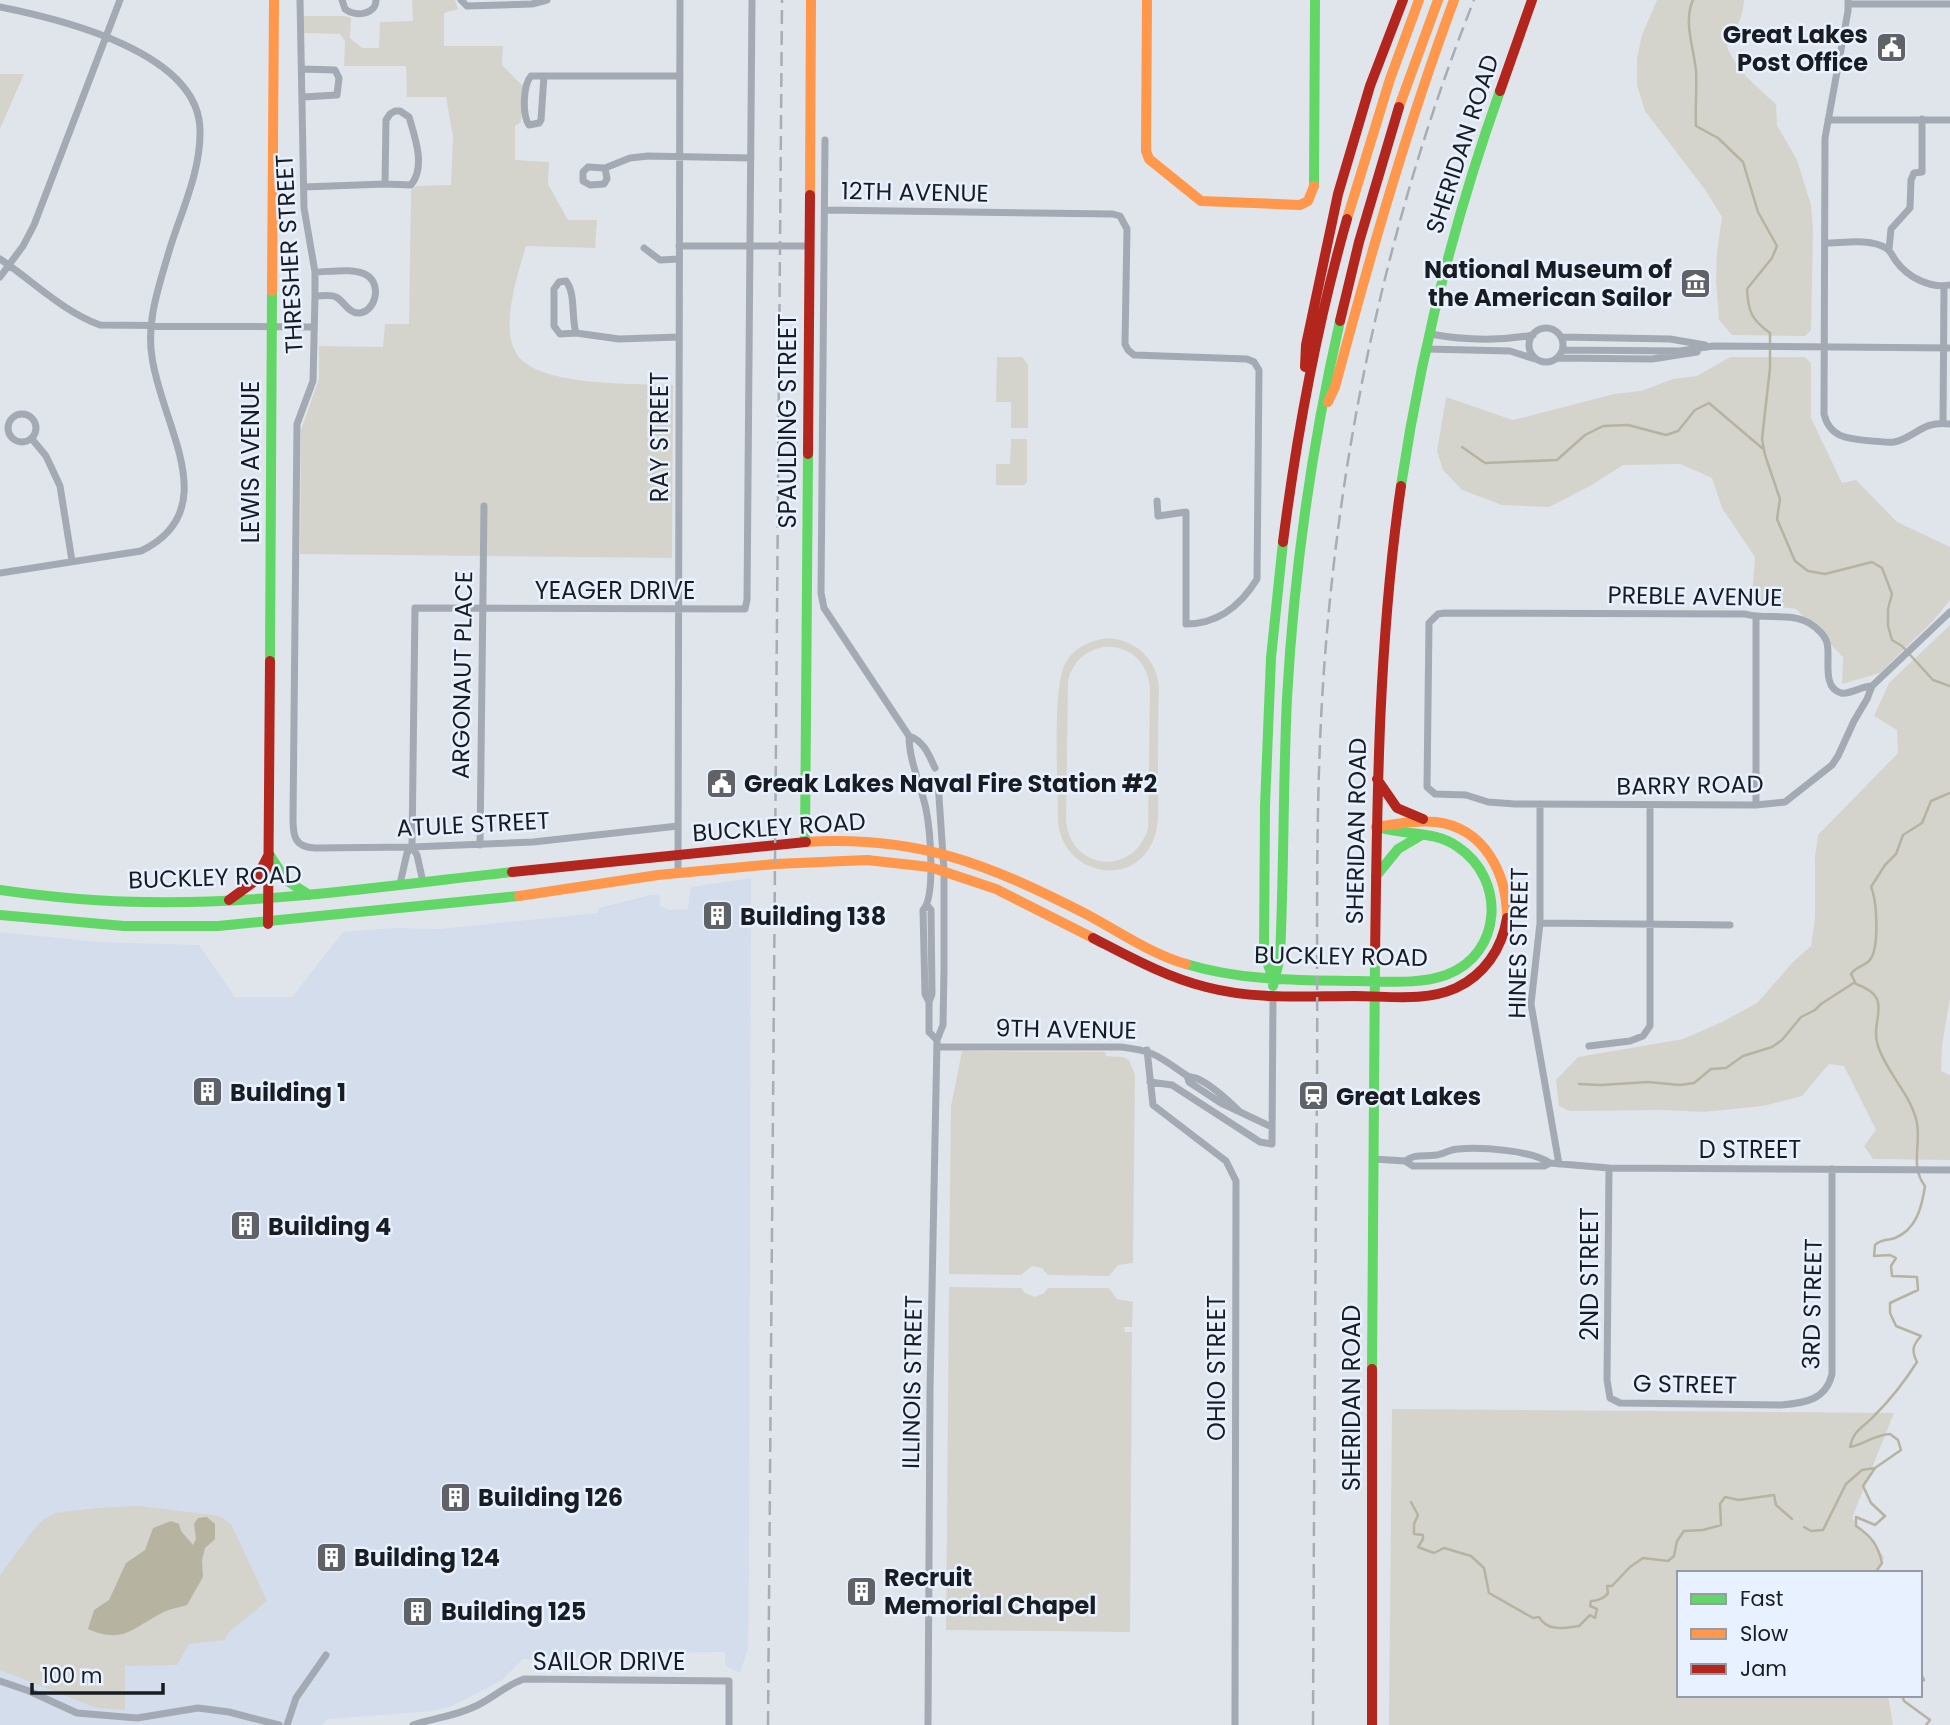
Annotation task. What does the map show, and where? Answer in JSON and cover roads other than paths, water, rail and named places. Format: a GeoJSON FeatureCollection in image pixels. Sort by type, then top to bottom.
{"type":"FeatureCollection","features":[{"type":"Feature","properties":{"kind":"main road","name":"LEWIS AVENUE"},"geometry":{"type":"LineString","coordinates":[[268,924],[274,0]]}},
{"type":"Feature","properties":{"kind":"main road","name":"SPAULDING STREET"},"geometry":{"type":"LineString","coordinates":[[805,842],[811,0]]}},
{"type":"Feature","properties":{"kind":"main road"},"geometry":{"type":"LineString","coordinates":[[1147,0],[1146,151],[1149,159],[1207,203],[1300,205],[1312,197],[1315,173],[1315,0]]}},
{"type":"Feature","properties":{"kind":"main road"},"geometry":{"type":"LineString","coordinates":[[1300,426],[1306,345],[1338,194],[1370,86],[1403,0]]}},
{"type":"Feature","properties":{"kind":"main road"},"geometry":{"type":"LineString","coordinates":[[1273,978],[1264,954],[1266,756],[1271,657],[1281,553],[1300,426],[1322,316],[1348,214],[1378,114],[1419,0]]}},
{"type":"Feature","properties":{"kind":"main road"},"geometry":{"type":"LineString","coordinates":[[1273,997],[1273,978],[1280,957],[1285,737],[1290,648],[1302,537],[1320,418],[1346,294],[1376,182],[1400,103],[1438,0]]}},
{"type":"Feature","properties":{"kind":"main road"},"geometry":{"type":"LineString","coordinates":[[1320,418],[1335,387],[1374,242],[1427,72],[1454,0]]}},
{"type":"Feature","properties":{"kind":"main road","name":"SHERIDAN ROAD"},"geometry":{"type":"LineString","coordinates":[[1372,1725],[1371,1426],[1376,827],[1380,688],[1387,589],[1408,440],[1446,262],[1470,178],[1532,0]]}},
{"type":"Feature","properties":{"kind":"main road"},"geometry":{"type":"LineString","coordinates":[[1377,779],[1397,808],[1430,821]]}},
{"type":"Feature","properties":{"kind":"main road","name":"BUCKLEY ROAD"},"geometry":{"type":"LineString","coordinates":[[0,915],[78,924],[161,928],[268,924],[531,895],[678,874],[847,859],[930,867],[1007,893],[1172,977],[1211,989],[1273,997],[1423,996],[1453,990],[1482,971],[1495,954],[1505,933],[1509,906],[1505,882],[1494,860],[1476,840],[1455,827],[1430,821],[1376,827]]}},
{"type":"Feature","properties":{"kind":"main road","name":"BUCKLEY ROAD"},"geometry":{"type":"LineString","coordinates":[[0,890],[80,900],[156,903],[268,899],[805,842],[860,840],[929,849],[989,868],[1184,964],[1230,974],[1273,978],[1432,981],[1463,968],[1487,938],[1493,917],[1492,895],[1486,875],[1461,847],[1445,839],[1423,834],[1401,834],[1376,827]]}},
{"type":"Feature","properties":{"kind":"main road"},"geometry":{"type":"LineString","coordinates":[[1376,876],[1398,849],[1423,834]]}},
{"type":"Feature","properties":{"kind":"main road"},"geometry":{"type":"LineString","coordinates":[[227,901],[255,881],[269,854],[286,880],[310,895]]}},
{"type":"Feature","properties":{"kind":"main road"},"geometry":{"type":"LineString","coordinates":[[78,924],[80,900]]}},
{"type":"Feature","properties":{"kind":"street"},"geometry":{"type":"LineString","coordinates":[[0,277],[34,225],[120,0]]}},
{"type":"Feature","properties":{"kind":"street","name":"THRESHER STREET"},"geometry":{"type":"LineString","coordinates":[[293,819],[297,424],[313,381],[315,296],[304,208],[300,0]]}},
{"type":"Feature","properties":{"kind":"street"},"geometry":{"type":"LineString","coordinates":[[342,0],[345,9],[356,14],[372,12],[376,0]]}},
{"type":"Feature","properties":{"kind":"street"},"geometry":{"type":"LineString","coordinates":[[461,0],[467,6],[532,4],[547,0]]}},
{"type":"Feature","properties":{"kind":"street","name":"RAY STREET"},"geometry":{"type":"LineString","coordinates":[[678,874],[680,0]]}},
{"type":"Feature","properties":{"kind":"street"},"geometry":{"type":"LineString","coordinates":[[750,246],[752,0]]}},
{"type":"Feature","properties":{"kind":"street"},"geometry":{"type":"LineString","coordinates":[[1922,119],[1922,172],[1914,173],[1911,180],[1910,208],[1891,229],[1889,249],[1904,271],[1915,278],[1947,286],[1947,423],[1923,427],[1896,441],[1841,437],[1826,421],[1825,138],[1848,2],[1950,4]]}},
{"type":"Feature","properties":{"kind":"street"},"geometry":{"type":"LineString","coordinates":[[0,7],[32,13],[105,37],[158,63],[173,74],[187,90],[196,107],[200,126],[200,149],[154,300],[152,327],[152,357],[184,474],[185,495],[181,515],[157,543],[141,551],[0,573]]}},
{"type":"Feature","properties":{"kind":"street"},"geometry":{"type":"LineString","coordinates":[[302,69],[335,71],[339,78],[337,95],[303,97]]}},
{"type":"Feature","properties":{"kind":"street"},"geometry":{"type":"LineString","coordinates":[[544,76],[541,120],[529,125],[525,115],[527,82],[531,76],[544,76],[680,76]]}},
{"type":"Feature","properties":{"kind":"street"},"geometry":{"type":"LineString","coordinates":[[304,187],[414,183],[417,173],[416,141],[409,117],[400,111],[390,114],[386,120],[385,184]]}},
{"type":"Feature","properties":{"kind":"street"},"geometry":{"type":"LineString","coordinates":[[1828,120],[1950,120]]}},
{"type":"Feature","properties":{"kind":"street"},"geometry":{"type":"LineString","coordinates":[[825,141],[821,593],[824,608],[909,736],[916,738],[927,750],[935,768]]}},
{"type":"Feature","properties":{"kind":"street"},"geometry":{"type":"LineString","coordinates":[[605,168],[630,158],[751,158]]}},
{"type":"Feature","properties":{"kind":"street","name":"12TH AVENUE"},"geometry":{"type":"LineString","coordinates":[[825,210],[1120,216],[1127,229],[1125,344],[1128,351],[1134,355],[1247,359],[1254,362],[1259,370],[1257,579],[1227,613],[1215,620],[1186,624],[1186,512],[1158,516],[1157,501]]}},
{"type":"Feature","properties":{"kind":"street"},"geometry":{"type":"LineString","coordinates":[[1825,243],[1867,243],[1889,249]]}},
{"type":"Feature","properties":{"kind":"street"},"geometry":{"type":"LineString","coordinates":[[679,246],[809,246]]}},
{"type":"Feature","properties":{"kind":"street","name":"YEAGER DRIVE"},"geometry":{"type":"LineString","coordinates":[[412,847],[415,608],[738,610],[745,607],[750,246]]}},
{"type":"Feature","properties":{"kind":"street"},"geometry":{"type":"LineString","coordinates":[[644,248],[660,260],[679,260]]}},
{"type":"Feature","properties":{"kind":"street"},"geometry":{"type":"LineString","coordinates":[[0,259],[84,319],[100,325],[314,327]]}},
{"type":"Feature","properties":{"kind":"street"},"geometry":{"type":"LineString","coordinates":[[314,272],[355,271],[368,276],[375,284],[376,290],[371,306],[360,313],[354,313],[336,297],[315,296]]}},
{"type":"Feature","properties":{"kind":"street"},"geometry":{"type":"LineString","coordinates":[[576,333],[571,287],[566,281],[559,282],[554,289],[554,326],[560,334],[576,333],[619,339],[679,337]]}},
{"type":"Feature","properties":{"kind":"street"},"geometry":{"type":"LineString","coordinates":[[1535,359],[1529,347],[1533,335],[1539,330],[1549,329],[1562,337],[1670,339],[1732,347],[1947,348]]}},
{"type":"Feature","properties":{"kind":"street"},"geometry":{"type":"LineString","coordinates":[[1430,334],[1455,338],[1533,335]]}},
{"type":"Feature","properties":{"kind":"street"},"geometry":{"type":"LineString","coordinates":[[1560,354],[1562,337]]}},
{"type":"Feature","properties":{"kind":"street"},"geometry":{"type":"LineString","coordinates":[[1426,349],[1510,351],[1548,363],[1560,354],[1680,351],[1713,346]]}},
{"type":"Feature","properties":{"kind":"street"},"geometry":{"type":"LineString","coordinates":[[25,415],[33,419],[36,431],[32,439],[23,442],[14,439],[9,431],[13,418],[25,415]]}},
{"type":"Feature","properties":{"kind":"street"},"geometry":{"type":"LineString","coordinates":[[32,439],[46,456],[60,486],[72,561]]}},
{"type":"Feature","properties":{"kind":"street","name":"ARGONAUT PLACE"},"geometry":{"type":"LineString","coordinates":[[480,845],[484,506]]}},
{"type":"Feature","properties":{"kind":"street","name":"BARRY ROAD"},"geometry":{"type":"LineString","coordinates":[[1427,787],[1435,794],[1466,795],[1488,802],[1756,805],[1785,802],[1832,765],[1872,686],[1950,612]]}},
{"type":"Feature","properties":{"kind":"street","name":"PREBLE AVENUE"},"geometry":{"type":"LineString","coordinates":[[1427,787],[1429,622],[1438,614],[1745,614],[1756,617],[1790,617],[1811,624],[1823,635],[1827,643],[1829,676],[1835,689],[1841,693],[1850,693],[1862,686],[1872,686]]}},
{"type":"Feature","properties":{"kind":"street"},"geometry":{"type":"LineString","coordinates":[[1756,617],[1756,805]]}},
{"type":"Feature","properties":{"kind":"street","name":"ILLINOIS STREET"},"geometry":{"type":"LineString","coordinates":[[909,736],[912,758],[927,810],[930,867],[928,905],[923,910],[925,994],[929,1002],[929,1032],[937,1043]]}},
{"type":"Feature","properties":{"kind":"street","name":"ILLINOIS STREET"},"geometry":{"type":"LineString","coordinates":[[928,1725],[937,1043],[943,1025],[944,871],[938,782]]}},
{"type":"Feature","properties":{"kind":"street","name":"HINES STREET"},"geometry":{"type":"LineString","coordinates":[[1540,804],[1540,923],[1531,1004],[1554,1164]]}},
{"type":"Feature","properties":{"kind":"street"},"geometry":{"type":"LineString","coordinates":[[1589,1046],[1630,1041],[1643,1036],[1650,1026],[1650,805]]}},
{"type":"Feature","properties":{"kind":"street","name":"ATULE STREET"},"geometry":{"type":"LineString","coordinates":[[293,819],[296,843],[306,847],[480,845],[678,826]]}},
{"type":"Feature","properties":{"kind":"street"},"geometry":{"type":"LineString","coordinates":[[400,884],[412,847],[417,855],[423,882]]}},
{"type":"Feature","properties":{"kind":"street"},"geometry":{"type":"LineString","coordinates":[[1540,923],[1730,925]]}},
{"type":"Feature","properties":{"kind":"street"},"geometry":{"type":"LineString","coordinates":[[1150,1082],[1172,1085],[1260,1142],[1272,1143],[1273,997]]}},
{"type":"Feature","properties":{"kind":"street","name":"9TH AVENUE"},"geometry":{"type":"LineString","coordinates":[[937,1043],[1121,1046],[1147,1050],[1175,1065],[1187,1076],[1200,1081],[1227,1099],[1240,1112],[1272,1127]]}},
{"type":"Feature","properties":{"kind":"street","name":"OHIO STREET"},"geometry":{"type":"LineString","coordinates":[[1147,1050],[1151,1102],[1156,1110],[1226,1161],[1236,1181],[1235,1725]]}},
{"type":"Feature","properties":{"kind":"street","name":"D STREET"},"geometry":{"type":"LineString","coordinates":[[1405,1161],[1413,1155],[1434,1155],[1466,1149],[1498,1150],[1543,1158],[1554,1164]]}},
{"type":"Feature","properties":{"kind":"street","name":"D STREET"},"geometry":{"type":"LineString","coordinates":[[1374,1159],[1405,1161],[1413,1166],[1554,1164],[1609,1168],[1950,1170]]}},
{"type":"Feature","properties":{"kind":"street","name":"2ND STREET"},"geometry":{"type":"LineString","coordinates":[[1606,1380],[1609,1168]]}},
{"type":"Feature","properties":{"kind":"street","name":"3RD STREET"},"geometry":{"type":"LineString","coordinates":[[1781,1405],[1800,1404],[1817,1398],[1829,1385],[1832,1374],[1832,1169]]}},
{"type":"Feature","properties":{"kind":"street","name":"G STREET"},"geometry":{"type":"LineString","coordinates":[[1606,1380],[1609,1398],[1620,1403],[1781,1405]]}},
{"type":"Feature","properties":{"kind":"street"},"geometry":{"type":"LineString","coordinates":[[287,1725],[296,1698],[326,1655]]}},
{"type":"Feature","properties":{"kind":"street","name":"SAILOR DRIVE"},"geometry":{"type":"LineString","coordinates":[[413,1725],[451,1716],[476,1706],[512,1683],[524,1679],[729,1681],[729,1725]]}},
{"type":"Feature","properties":{"kind":"street"},"geometry":{"type":"LineString","coordinates":[[0,1681],[18,1686],[77,1713],[137,1718],[198,1708],[229,1712],[279,1725]]}},
{"type":"Feature","properties":{"kind":"waterway"},"geometry":{"type":"LineString","coordinates":[[1693,0],[1689,26],[1696,71],[1696,126],[1718,138],[1743,162],[1758,212],[1777,246],[1772,258],[1747,289],[1752,315],[1770,333],[1770,368],[1762,439],[1780,499],[1777,519],[1795,561],[1808,571],[1825,574],[1872,562],[1882,568],[1892,594],[1888,609],[1888,626],[1892,640],[1902,646],[1933,680],[1950,686]]}},
{"type":"Feature","properties":{"kind":"waterway"},"geometry":{"type":"LineString","coordinates":[[1462,447],[1485,463],[1557,460],[1585,435],[1603,426],[1628,425],[1666,435],[1678,431],[1695,410],[1709,403],[1762,448]]}},
{"type":"Feature","properties":{"kind":"waterway"},"geometry":{"type":"LineString","coordinates":[[1804,1527],[1811,1531],[1823,1530],[1846,1484],[1862,1470],[1875,1468],[1901,1450],[1898,1440],[1890,1434],[1850,1447],[1856,1432],[1891,1397],[1917,1362],[1914,1348],[1921,1336],[1896,1326],[1890,1313],[1890,1303],[1918,1290],[1917,1277],[1892,1276],[1891,1266],[1896,1258],[1890,1255],[1874,1256],[1875,1245],[1882,1240],[1895,1238],[1909,1229],[1920,1209],[1925,1186],[1918,1171],[1918,1131],[1914,1113],[1878,1046],[1878,1003],[1875,996],[1856,984],[1851,974],[1869,961],[1875,947],[1876,914],[1871,887],[1885,865],[1896,854],[1903,835],[1922,823],[1931,801],[1950,793]]}},
{"type":"Feature","properties":{"kind":"waterway"},"geometry":{"type":"LineString","coordinates":[[1579,1084],[1694,1083],[1711,1069],[1726,1068],[1743,1056],[1772,1047],[1782,1040],[1801,1017],[1855,982]]}},
{"type":"Feature","properties":{"kind":"waterway"},"geometry":{"type":"LineString","coordinates":[[1875,1468],[1863,1486],[1871,1503],[1885,1516],[1875,1525],[1856,1517],[1856,1526],[1870,1537],[1876,1546],[1882,1563],[1876,1571]]}},
{"type":"Feature","properties":{"kind":"waterway"},"geometry":{"type":"LineString","coordinates":[[1411,1502],[1418,1515],[1414,1534],[1423,1535],[1418,1547],[1434,1553],[1444,1548],[1471,1556],[1484,1568],[1489,1593],[1556,1628],[1579,1626],[1590,1615],[1595,1618],[1597,1609],[1590,1606],[1591,1601],[1605,1596],[1608,1593],[1607,1586],[1612,1586],[1643,1558],[1668,1561],[1674,1556],[1677,1541],[1684,1531],[1721,1525],[1720,1504],[1725,1497],[1739,1500],[1774,1495],[1776,1505],[1792,1519]]}},
{"type":"Feature","properties":{"kind":"waterway"},"geometry":{"type":"LineString","coordinates":[[1922,1676],[1922,1682]]}},
{"type":"Feature","properties":{"kind":"waterway"},"geometry":{"type":"LineString","coordinates":[[1903,1697],[1904,1701],[1930,1720],[1926,1725]]}},
{"type":"Feature","properties":{"kind":"railway"},"geometry":{"type":"LineString","coordinates":[[768,1725],[782,0]]}},
{"type":"Feature","properties":{"kind":"railway"},"geometry":{"type":"LineString","coordinates":[[1313,1725],[1317,870],[1325,656],[1344,488],[1375,322],[1418,159],[1474,0]]}},
{"type":"Feature","properties":{"kind":"place","name":"Great Lakes Post Office"},"geometry":{"type":"Point","coordinates":[1891,48]}},
{"type":"Feature","properties":{"kind":"place","name":"National Museum of the American Sailor"},"geometry":{"type":"Point","coordinates":[1695,283]}},
{"type":"Feature","properties":{"kind":"place","name":"Greak Lakes Naval Fire Station #2"},"geometry":{"type":"Point","coordinates":[721,783]}},
{"type":"Feature","properties":{"kind":"place","name":"Building 138"},"geometry":{"type":"Point","coordinates":[717,916]}},
{"type":"Feature","properties":{"kind":"place","name":"Building 1"},"geometry":{"type":"Point","coordinates":[207,1092]}},
{"type":"Feature","properties":{"kind":"place","name":"Great Lakes"},"geometry":{"type":"Point","coordinates":[1313,1096]}},
{"type":"Feature","properties":{"kind":"place","name":"Building 4"},"geometry":{"type":"Point","coordinates":[245,1226]}},
{"type":"Feature","properties":{"kind":"place","name":"Building 126"},"geometry":{"type":"Point","coordinates":[455,1497]}},
{"type":"Feature","properties":{"kind":"place","name":"Building 124"},"geometry":{"type":"Point","coordinates":[331,1557]}},
{"type":"Feature","properties":{"kind":"place","name":"Recruit Memorial Chapel"},"geometry":{"type":"Point","coordinates":[861,1591]}},
{"type":"Feature","properties":{"kind":"place","name":"Building 125"},"geometry":{"type":"Point","coordinates":[418,1611]}}]}
